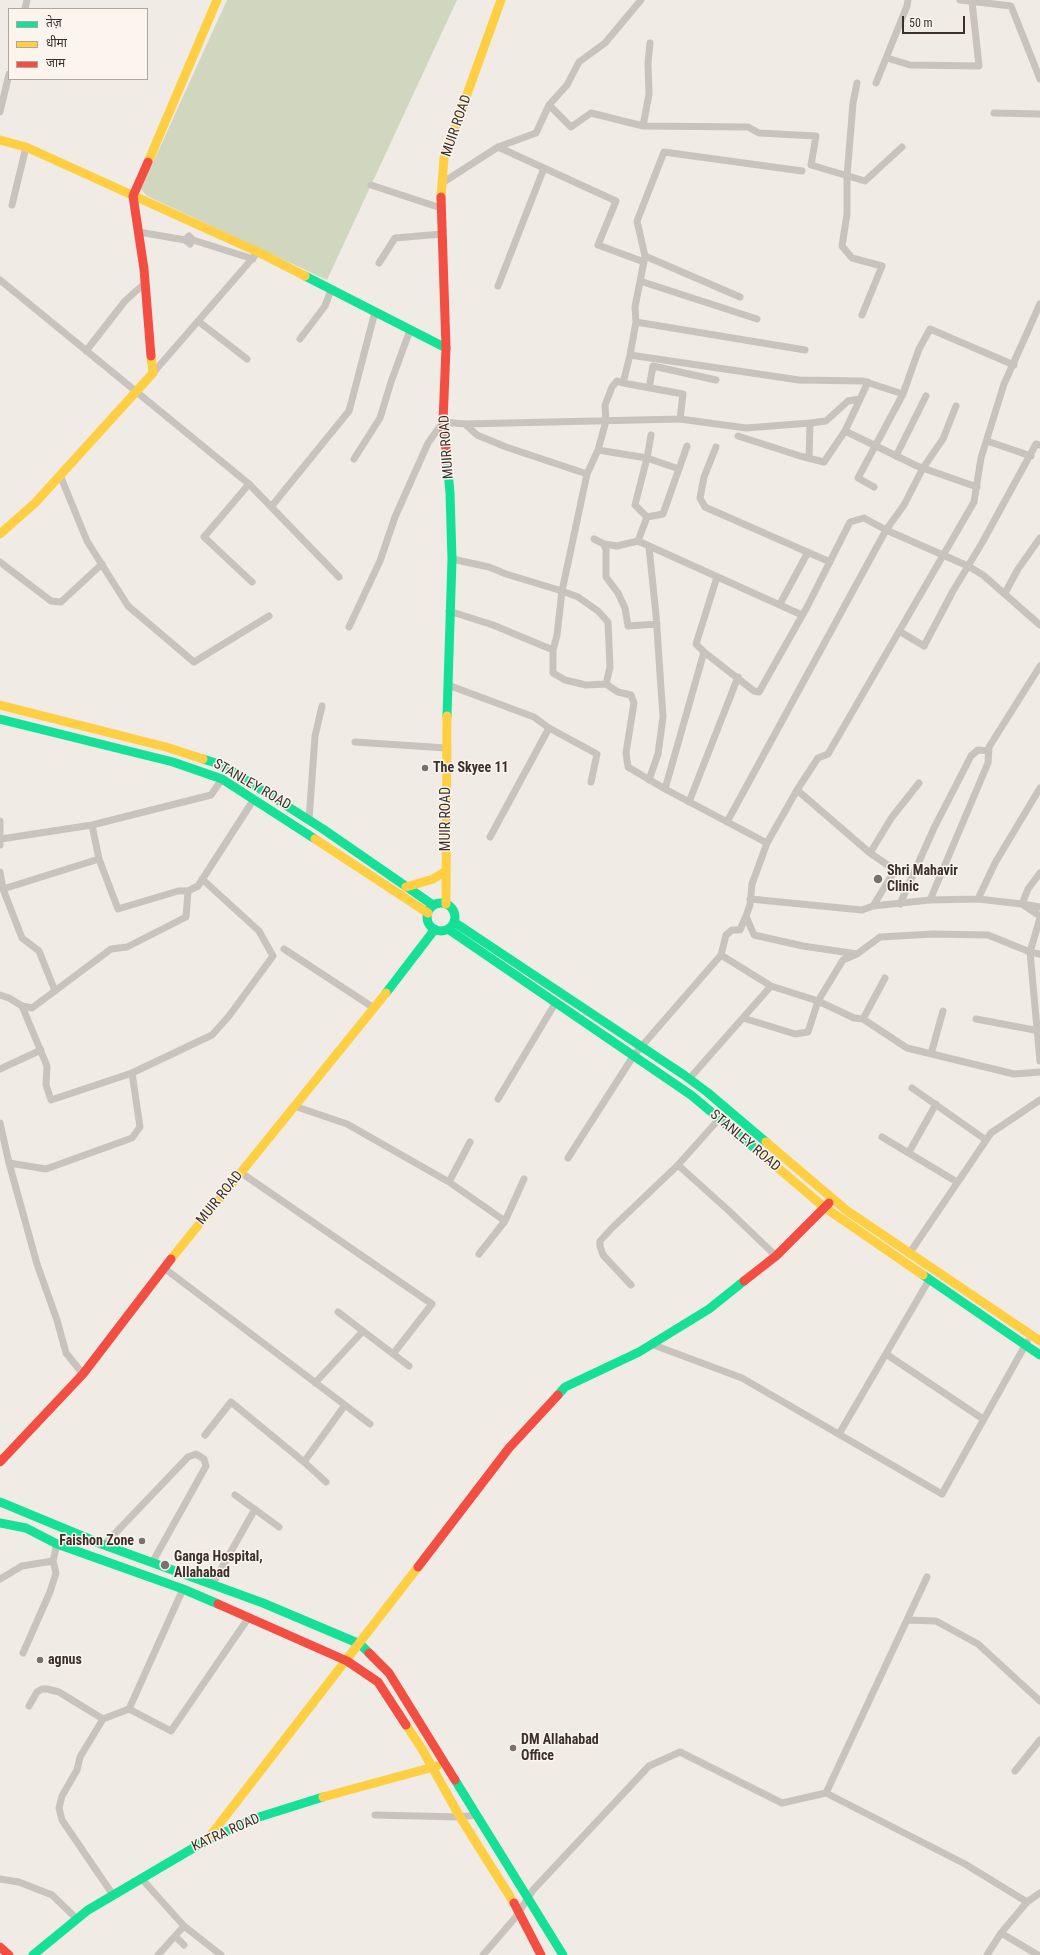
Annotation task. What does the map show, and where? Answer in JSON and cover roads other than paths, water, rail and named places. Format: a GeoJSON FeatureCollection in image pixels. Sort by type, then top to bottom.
{"type":"FeatureCollection","features":[{"type":"Feature","properties":{"kind":"main road"},"geometry":{"type":"LineString","coordinates":[[0,534],[35,503],[153,373],[139,232],[133,196],[217,0]]}},
{"type":"Feature","properties":{"kind":"main road","name":"MUIR ROAD"},"geometry":{"type":"LineString","coordinates":[[446,904],[446,748],[449,611],[452,559],[450,493],[443,422],[446,348],[441,208],[442,183],[444,158],[501,0]]}},
{"type":"Feature","properties":{"kind":"main road"},"geometry":{"type":"LineString","coordinates":[[0,140],[26,148],[195,224],[255,256],[332,290],[446,348]]}},
{"type":"Feature","properties":{"kind":"main road","name":"STANLEY ROAD"},"geometry":{"type":"LineString","coordinates":[[0,705],[166,747],[200,757],[232,771],[309,820],[406,886],[430,909]]}},
{"type":"Feature","properties":{"kind":"main road","name":"STANLEY ROAD"},"geometry":{"type":"LineString","coordinates":[[0,719],[173,762],[222,779],[430,909]]}},
{"type":"Feature","properties":{"kind":"main road"},"geometry":{"type":"LineString","coordinates":[[406,886],[433,879],[446,871]]}},
{"type":"Feature","properties":{"kind":"main road"},"geometry":{"type":"LineString","coordinates":[[442,903],[446,904],[455,914],[451,926],[439,930],[435,929],[428,922],[430,909],[442,903]]}},
{"type":"Feature","properties":{"kind":"main road","name":"STANLEY ROAD"},"geometry":{"type":"LineString","coordinates":[[451,926],[556,1002],[691,1096],[824,1208],[1040,1355]]}},
{"type":"Feature","properties":{"kind":"main road","name":"STANLEY ROAD"},"geometry":{"type":"LineString","coordinates":[[451,926],[511,959],[689,1079],[832,1199],[909,1254],[1040,1341]]}},
{"type":"Feature","properties":{"kind":"main road","name":"MUIR ROAD"},"geometry":{"type":"LineString","coordinates":[[0,1462],[83,1374],[164,1268],[374,1008],[435,929]]}},
{"type":"Feature","properties":{"kind":"main road"},"geometry":{"type":"LineString","coordinates":[[207,1840],[347,1661],[509,1448],[565,1387],[651,1344],[709,1309],[776,1256],[832,1199]]}},
{"type":"Feature","properties":{"kind":"main road"},"geometry":{"type":"LineString","coordinates":[[0,1502],[104,1545],[263,1603],[360,1644],[389,1673],[563,1954]]}},
{"type":"Feature","properties":{"kind":"main road"},"geometry":{"type":"LineString","coordinates":[[0,1523],[26,1528],[57,1544],[182,1589],[249,1617],[347,1661],[378,1682],[422,1749],[460,1817],[519,1911],[541,1955]]}},
{"type":"Feature","properties":{"kind":"main road","name":"KATRA ROAD"},"geometry":{"type":"LineString","coordinates":[[33,1955],[77,1919],[113,1895],[207,1840],[256,1818],[333,1794],[444,1764]]}},
{"type":"Feature","properties":{"kind":"main road"},"geometry":{"type":"LineString","coordinates":[[0,1947],[9,1955]]}},
{"type":"Feature","properties":{"kind":"street"},"geometry":{"type":"LineString","coordinates":[[442,183],[498,147],[536,133],[549,105],[567,85],[579,62],[605,43],[641,0]]}},
{"type":"Feature","properties":{"kind":"street"},"geometry":{"type":"LineString","coordinates":[[876,83],[887,58],[888,50],[907,6],[908,0]]}},
{"type":"Feature","properties":{"kind":"street"},"geometry":{"type":"LineString","coordinates":[[960,0],[972,2],[1011,3],[1040,79]]}},
{"type":"Feature","properties":{"kind":"street"},"geometry":{"type":"LineString","coordinates":[[887,58],[910,65],[979,66],[972,2]]}},
{"type":"Feature","properties":{"kind":"street"},"geometry":{"type":"LineString","coordinates":[[643,126],[650,94],[648,63],[650,43]]}},
{"type":"Feature","properties":{"kind":"street"},"geometry":{"type":"LineString","coordinates":[[0,112],[8,78]]}},
{"type":"Feature","properties":{"kind":"street"},"geometry":{"type":"LineString","coordinates":[[857,83],[853,103],[847,176],[847,214],[842,246],[852,258],[882,266],[862,315]]}},
{"type":"Feature","properties":{"kind":"street"},"geometry":{"type":"LineString","coordinates":[[549,105],[571,127],[591,113],[643,126],[748,127],[759,133],[816,136],[811,165],[865,181],[902,148]]}},
{"type":"Feature","properties":{"kind":"street"},"geometry":{"type":"LineString","coordinates":[[994,113],[1040,114]]}},
{"type":"Feature","properties":{"kind":"street"},"geometry":{"type":"LineString","coordinates":[[498,147],[616,201],[598,245],[645,259],[740,297]]}},
{"type":"Feature","properties":{"kind":"street"},"geometry":{"type":"LineString","coordinates":[[12,205],[26,148]]}},
{"type":"Feature","properties":{"kind":"street"},"geometry":{"type":"LineString","coordinates":[[623,383],[636,322],[635,307],[645,259],[637,221],[664,152],[802,171]]}},
{"type":"Feature","properties":{"kind":"street"},"geometry":{"type":"LineString","coordinates":[[498,286],[544,168]]}},
{"type":"Feature","properties":{"kind":"street"},"geometry":{"type":"LineString","coordinates":[[371,185],[441,208]]}},
{"type":"Feature","properties":{"kind":"street"},"geometry":{"type":"LineString","coordinates":[[189,239],[195,224]]}},
{"type":"Feature","properties":{"kind":"street"},"geometry":{"type":"LineString","coordinates":[[139,232],[189,239],[255,256],[153,373]]}},
{"type":"Feature","properties":{"kind":"street"},"geometry":{"type":"LineString","coordinates":[[379,263],[395,238],[442,234]]}},
{"type":"Feature","properties":{"kind":"street"},"geometry":{"type":"LineString","coordinates":[[0,280],[248,484],[339,577]]}},
{"type":"Feature","properties":{"kind":"street"},"geometry":{"type":"LineString","coordinates":[[640,281],[757,319]]}},
{"type":"Feature","properties":{"kind":"street"},"geometry":{"type":"LineString","coordinates":[[86,351],[125,301],[144,284]]}},
{"type":"Feature","properties":{"kind":"street"},"geometry":{"type":"LineString","coordinates":[[300,339],[325,306],[332,290]]}},
{"type":"Feature","properties":{"kind":"street"},"geometry":{"type":"LineString","coordinates":[[568,1158],[634,1055],[721,955],[726,935],[732,930],[740,930],[746,916],[752,884],[767,843],[797,790],[818,758],[828,754],[974,502],[981,458],[1004,384],[1014,365],[1040,304]]}},
{"type":"Feature","properties":{"kind":"street"},"geometry":{"type":"LineString","coordinates":[[271,507],[348,411],[375,312]]}},
{"type":"Feature","properties":{"kind":"street"},"geometry":{"type":"LineString","coordinates":[[198,321],[247,359]]}},
{"type":"Feature","properties":{"kind":"street"},"geometry":{"type":"LineString","coordinates":[[636,322],[805,350]]}},
{"type":"Feature","properties":{"kind":"street"},"geometry":{"type":"LineString","coordinates":[[874,487],[858,478],[903,394],[920,349],[930,329],[1014,365]]}},
{"type":"Feature","properties":{"kind":"street"},"geometry":{"type":"LineString","coordinates":[[354,459],[380,418],[391,382],[410,330]]}},
{"type":"Feature","properties":{"kind":"street"},"geometry":{"type":"LineString","coordinates":[[630,355],[799,380],[863,381],[903,394]]}},
{"type":"Feature","properties":{"kind":"street"},"geometry":{"type":"LineString","coordinates":[[649,388],[653,366],[716,380]]}},
{"type":"Feature","properties":{"kind":"street"},"geometry":{"type":"LineString","coordinates":[[680,419],[683,394],[617,381],[612,387],[605,405],[606,421],[598,450],[587,474],[562,591],[557,635],[553,650],[553,673],[565,680],[586,684],[606,684],[618,692],[630,695],[634,703],[626,753],[628,767],[665,789],[767,843]]}},
{"type":"Feature","properties":{"kind":"street"},"geometry":{"type":"LineString","coordinates":[[738,436],[824,462],[845,431],[868,382]]}},
{"type":"Feature","properties":{"kind":"street"},"geometry":{"type":"LineString","coordinates":[[896,456],[926,396]]}},
{"type":"Feature","properties":{"kind":"street"},"geometry":{"type":"LineString","coordinates":[[349,627],[380,561],[395,517],[428,443],[443,422],[465,424],[680,419],[746,428],[826,421],[848,400],[860,400]]}},
{"type":"Feature","properties":{"kind":"street"},"geometry":{"type":"LineString","coordinates":[[727,822],[886,530],[904,505],[923,468],[943,439],[956,406]]}},
{"type":"Feature","properties":{"kind":"street"},"geometry":{"type":"LineString","coordinates":[[809,458],[810,423]]}},
{"type":"Feature","properties":{"kind":"street"},"geometry":{"type":"LineString","coordinates":[[465,424],[477,435],[506,448],[587,474]]}},
{"type":"Feature","properties":{"kind":"street"},"geometry":{"type":"LineString","coordinates":[[845,431],[923,468],[977,488]]}},
{"type":"Feature","properties":{"kind":"street"},"geometry":{"type":"LineString","coordinates":[[647,517],[635,506],[651,435]]}},
{"type":"Feature","properties":{"kind":"street"},"geometry":{"type":"LineString","coordinates":[[987,441],[1031,456]]}},
{"type":"Feature","properties":{"kind":"street"},"geometry":{"type":"LineString","coordinates":[[899,631],[924,646],[953,591],[1031,456],[1036,444],[1040,445]]}},
{"type":"Feature","properties":{"kind":"street"},"geometry":{"type":"LineString","coordinates":[[647,517],[663,514],[687,446]]}},
{"type":"Feature","properties":{"kind":"street"},"geometry":{"type":"LineString","coordinates":[[716,447],[704,477],[700,498],[705,507],[830,562]]}},
{"type":"Feature","properties":{"kind":"street"},"geometry":{"type":"LineString","coordinates":[[598,450],[647,458],[678,470]]}},
{"type":"Feature","properties":{"kind":"street"},"geometry":{"type":"LineString","coordinates":[[60,475],[87,541],[128,606],[194,662],[269,616]]}},
{"type":"Feature","properties":{"kind":"street"},"geometry":{"type":"LineString","coordinates":[[248,484],[204,537],[252,582]]}},
{"type":"Feature","properties":{"kind":"street"},"geometry":{"type":"LineString","coordinates":[[638,541],[647,517]]}},
{"type":"Feature","properties":{"kind":"street"},"geometry":{"type":"LineString","coordinates":[[717,577],[696,644],[754,691],[759,692],[802,615],[850,522],[864,518],[942,556],[968,566],[983,575],[1005,593],[1040,626]]}},
{"type":"Feature","properties":{"kind":"street"},"geometry":{"type":"LineString","coordinates":[[1005,593],[1018,569],[1040,538]]}},
{"type":"Feature","properties":{"kind":"street"},"geometry":{"type":"LineString","coordinates":[[594,539],[604,544],[617,546],[638,541],[802,615]]}},
{"type":"Feature","properties":{"kind":"street"},"geometry":{"type":"LineString","coordinates":[[604,544],[606,550],[606,576],[618,593],[624,608],[628,626],[657,624]]}},
{"type":"Feature","properties":{"kind":"street"},"geometry":{"type":"LineString","coordinates":[[649,547],[657,624],[662,717],[658,754],[649,780]]}},
{"type":"Feature","properties":{"kind":"street"},"geometry":{"type":"LineString","coordinates":[[780,604],[808,552]]}},
{"type":"Feature","properties":{"kind":"street"},"geometry":{"type":"LineString","coordinates":[[452,559],[489,566],[506,574],[562,591],[578,597],[598,611],[608,622],[610,667],[606,684]]}},
{"type":"Feature","properties":{"kind":"street"},"geometry":{"type":"LineString","coordinates":[[0,562],[51,601],[61,602],[102,564]]}},
{"type":"Feature","properties":{"kind":"street"},"geometry":{"type":"LineString","coordinates":[[449,611],[493,624],[553,650]]}},
{"type":"Feature","properties":{"kind":"street"},"geometry":{"type":"LineString","coordinates":[[665,789],[704,652]]}},
{"type":"Feature","properties":{"kind":"street"},"geometry":{"type":"LineString","coordinates":[[930,900],[988,763],[989,747],[1040,666]]}},
{"type":"Feature","properties":{"kind":"street"},"geometry":{"type":"LineString","coordinates":[[689,802],[738,677]]}},
{"type":"Feature","properties":{"kind":"street"},"geometry":{"type":"LineString","coordinates":[[448,685],[534,717],[549,728],[597,754],[591,782]]}},
{"type":"Feature","properties":{"kind":"street"},"geometry":{"type":"LineString","coordinates":[[309,820],[315,736],[322,706]]}},
{"type":"Feature","properties":{"kind":"street"},"geometry":{"type":"LineString","coordinates":[[490,837],[549,728]]}},
{"type":"Feature","properties":{"kind":"street"},"geometry":{"type":"LineString","coordinates":[[355,742],[446,748]]}},
{"type":"Feature","properties":{"kind":"street"},"geometry":{"type":"LineString","coordinates":[[900,904],[934,828],[971,756],[978,750],[989,751]]}},
{"type":"Feature","properties":{"kind":"street"},"geometry":{"type":"LineString","coordinates":[[0,821],[0,842],[92,825],[211,795],[222,779]]}},
{"type":"Feature","properties":{"kind":"street"},"geometry":{"type":"LineString","coordinates":[[870,853],[892,817],[919,783]]}},
{"type":"Feature","properties":{"kind":"street"},"geometry":{"type":"LineString","coordinates":[[978,899],[995,863],[1040,788]]}},
{"type":"Feature","properties":{"kind":"street"},"geometry":{"type":"LineString","coordinates":[[797,790],[870,853],[895,870],[873,906]]}},
{"type":"Feature","properties":{"kind":"street"},"geometry":{"type":"LineString","coordinates":[[92,825],[99,859],[118,909],[178,891],[188,891],[198,886],[254,799]]}},
{"type":"Feature","properties":{"kind":"street"},"geometry":{"type":"LineString","coordinates":[[3,889],[99,859]]}},
{"type":"Feature","properties":{"kind":"street"},"geometry":{"type":"LineString","coordinates":[[0,872],[3,889],[22,938],[39,951],[55,991]]}},
{"type":"Feature","properties":{"kind":"street"},"geometry":{"type":"LineString","coordinates":[[1022,904],[1028,889],[1040,873]]}},
{"type":"Feature","properties":{"kind":"street"},"geometry":{"type":"LineString","coordinates":[[22,1006],[47,1066],[46,1085],[51,1100],[132,1073],[212,1035],[229,1016],[273,956],[259,931],[202,879]]}},
{"type":"Feature","properties":{"kind":"street"},"geometry":{"type":"LineString","coordinates":[[0,995],[9,998],[22,1006],[32,1008],[112,949],[127,947],[186,917],[188,891]]}},
{"type":"Feature","properties":{"kind":"street"},"geometry":{"type":"LineString","coordinates":[[750,899],[862,910],[873,906],[930,900],[978,899],[1040,907]]}},
{"type":"Feature","properties":{"kind":"street"},"geometry":{"type":"LineString","coordinates":[[1022,904],[1040,917],[1030,952],[1040,1061]]}},
{"type":"Feature","properties":{"kind":"street"},"geometry":{"type":"LineString","coordinates":[[746,916],[754,935],[803,946],[857,954]]}},
{"type":"Feature","properties":{"kind":"street"},"geometry":{"type":"LineString","coordinates":[[743,1018],[795,1034],[808,1032],[818,1000],[843,960],[857,954],[880,937],[932,934],[988,935],[1030,952],[1040,954]]}},
{"type":"Feature","properties":{"kind":"street"},"geometry":{"type":"LineString","coordinates":[[284,949],[374,1008]]}},
{"type":"Feature","properties":{"kind":"street"},"geometry":{"type":"LineString","coordinates":[[721,955],[772,986],[818,1000],[854,1018],[863,1019],[907,1048],[1014,1074],[1040,1072]]}},
{"type":"Feature","properties":{"kind":"street"},"geometry":{"type":"LineString","coordinates":[[863,1019],[884,978]]}},
{"type":"Feature","properties":{"kind":"street"},"geometry":{"type":"LineString","coordinates":[[689,1079],[772,986]]}},
{"type":"Feature","properties":{"kind":"street"},"geometry":{"type":"LineString","coordinates":[[498,1099],[556,1002]]}},
{"type":"Feature","properties":{"kind":"street"},"geometry":{"type":"LineString","coordinates":[[931,1054],[943,1011]]}},
{"type":"Feature","properties":{"kind":"street"},"geometry":{"type":"LineString","coordinates":[[976,1019],[1038,1032]]}},
{"type":"Feature","properties":{"kind":"street"},"geometry":{"type":"LineString","coordinates":[[0,1068],[41,1050]]}},
{"type":"Feature","properties":{"kind":"street"},"geometry":{"type":"LineString","coordinates":[[9,1163],[46,1169],[132,1138],[140,1127],[132,1073]]}},
{"type":"Feature","properties":{"kind":"street"},"geometry":{"type":"LineString","coordinates":[[912,1088],[986,1140]]}},
{"type":"Feature","properties":{"kind":"street"},"geometry":{"type":"LineString","coordinates":[[909,1254],[991,1133],[1040,1100]]}},
{"type":"Feature","properties":{"kind":"street"},"geometry":{"type":"LineString","coordinates":[[909,1152],[936,1104]]}},
{"type":"Feature","properties":{"kind":"street"},"geometry":{"type":"LineString","coordinates":[[294,1106],[347,1124],[449,1182],[505,1221]]}},
{"type":"Feature","properties":{"kind":"street"},"geometry":{"type":"LineString","coordinates":[[631,1284],[604,1255],[600,1246],[600,1241],[678,1165],[719,1119]]}},
{"type":"Feature","properties":{"kind":"street"},"geometry":{"type":"LineString","coordinates":[[0,1123],[9,1163],[37,1264],[57,1320],[66,1353],[83,1374]]}},
{"type":"Feature","properties":{"kind":"street"},"geometry":{"type":"LineString","coordinates":[[882,1137],[957,1182]]}},
{"type":"Feature","properties":{"kind":"street"},"geometry":{"type":"LineString","coordinates":[[449,1182],[470,1142]]}},
{"type":"Feature","properties":{"kind":"street"},"geometry":{"type":"LineString","coordinates":[[678,1165],[776,1256]]}},
{"type":"Feature","properties":{"kind":"street"},"geometry":{"type":"LineString","coordinates":[[240,1172],[432,1304],[393,1354]]}},
{"type":"Feature","properties":{"kind":"street"},"geometry":{"type":"LineString","coordinates":[[479,1254],[505,1221],[524,1179]]}},
{"type":"Feature","properties":{"kind":"street"},"geometry":{"type":"LineString","coordinates":[[164,1268],[370,1424]]}},
{"type":"Feature","properties":{"kind":"street"},"geometry":{"type":"LineString","coordinates":[[839,1434],[930,1280]]}},
{"type":"Feature","properties":{"kind":"street"},"geometry":{"type":"LineString","coordinates":[[338,1312],[409,1366]]}},
{"type":"Feature","properties":{"kind":"street"},"geometry":{"type":"LineString","coordinates":[[315,1383],[363,1331]]}},
{"type":"Feature","properties":{"kind":"street"},"geometry":{"type":"LineString","coordinates":[[651,1344],[742,1378],[942,1494],[1025,1344],[1032,1336]]}},
{"type":"Feature","properties":{"kind":"street"},"geometry":{"type":"LineString","coordinates":[[886,1354],[983,1419]]}},
{"type":"Feature","properties":{"kind":"street"},"geometry":{"type":"LineString","coordinates":[[205,1435],[231,1402],[326,1482]]}},
{"type":"Feature","properties":{"kind":"street"},"geometry":{"type":"LineString","coordinates":[[304,1462],[344,1405]]}},
{"type":"Feature","properties":{"kind":"street"},"geometry":{"type":"LineString","coordinates":[[104,1545],[188,1458],[196,1454],[204,1459],[206,1466],[152,1563]]}},
{"type":"Feature","properties":{"kind":"street"},"geometry":{"type":"LineString","coordinates":[[235,1495],[279,1527]]}},
{"type":"Feature","properties":{"kind":"street"},"geometry":{"type":"LineString","coordinates":[[212,1585],[254,1509]]}},
{"type":"Feature","properties":{"kind":"street"},"geometry":{"type":"LineString","coordinates":[[23,1652],[52,1586],[56,1573],[53,1561],[57,1544]]}},
{"type":"Feature","properties":{"kind":"street"},"geometry":{"type":"LineString","coordinates":[[0,1579],[22,1566],[53,1561]]}},
{"type":"Feature","properties":{"kind":"street"},"geometry":{"type":"LineString","coordinates":[[826,1793],[927,1577]]}},
{"type":"Feature","properties":{"kind":"street"},"geometry":{"type":"LineString","coordinates":[[113,1895],[62,1820],[60,1808],[62,1796],[77,1770],[80,1757],[103,1719],[129,1709],[182,1589]]}},
{"type":"Feature","properties":{"kind":"street"},"geometry":{"type":"LineString","coordinates":[[129,1709],[171,1731],[249,1617]]}},
{"type":"Feature","properties":{"kind":"street"},"geometry":{"type":"LineString","coordinates":[[907,1620],[936,1621],[978,1644],[1040,1701]]}},
{"type":"Feature","properties":{"kind":"street"},"geometry":{"type":"LineString","coordinates":[[29,1706],[37,1692],[47,1689],[59,1692],[103,1719]]}},
{"type":"Feature","properties":{"kind":"street"},"geometry":{"type":"LineString","coordinates":[[1015,1771],[1040,1740]]}},
{"type":"Feature","properties":{"kind":"street"},"geometry":{"type":"LineString","coordinates":[[483,1955],[519,1911],[527,1898],[649,1766],[680,1752],[782,1803],[826,1793],[965,1864],[1028,1902]]}},
{"type":"Feature","properties":{"kind":"street"},"geometry":{"type":"LineString","coordinates":[[375,1814],[460,1817],[476,1815]]}},
{"type":"Feature","properties":{"kind":"street"},"geometry":{"type":"LineString","coordinates":[[141,1878],[184,1926],[220,1955]]}},
{"type":"Feature","properties":{"kind":"street"},"geometry":{"type":"LineString","coordinates":[[0,1879],[19,1882],[52,1895],[77,1919]]}},
{"type":"Feature","properties":{"kind":"street"},"geometry":{"type":"LineString","coordinates":[[988,1955],[1001,1933],[1028,1902],[1040,1893]]}},
{"type":"Feature","properties":{"kind":"street"},"geometry":{"type":"LineString","coordinates":[[158,1955],[184,1926]]}},
{"type":"Feature","properties":{"kind":"street"},"geometry":{"type":"LineString","coordinates":[[1001,1933],[1038,1955]]}},
{"type":"Feature","properties":{"kind":"street"},"geometry":{"type":"LineString","coordinates":[[175,1936],[184,1945]]}},
{"type":"Feature","properties":{"kind":"place","name":"The Skyee 11"},"geometry":{"type":"Point","coordinates":[425,768]}},
{"type":"Feature","properties":{"kind":"place","name":"Shri Mahavir Clinic"},"geometry":{"type":"Point","coordinates":[878,879]}},
{"type":"Feature","properties":{"kind":"place","name":"Faishon Zone"},"geometry":{"type":"Point","coordinates":[142,1541]}},
{"type":"Feature","properties":{"kind":"place","name":"Ganga Hospital, Allahabad"},"geometry":{"type":"Point","coordinates":[165,1565]}},
{"type":"Feature","properties":{"kind":"place","name":"agnus"},"geometry":{"type":"Point","coordinates":[40,1660]}},
{"type":"Feature","properties":{"kind":"place","name":"DM Allahabad Office"},"geometry":{"type":"Point","coordinates":[513,1748]}}]}
